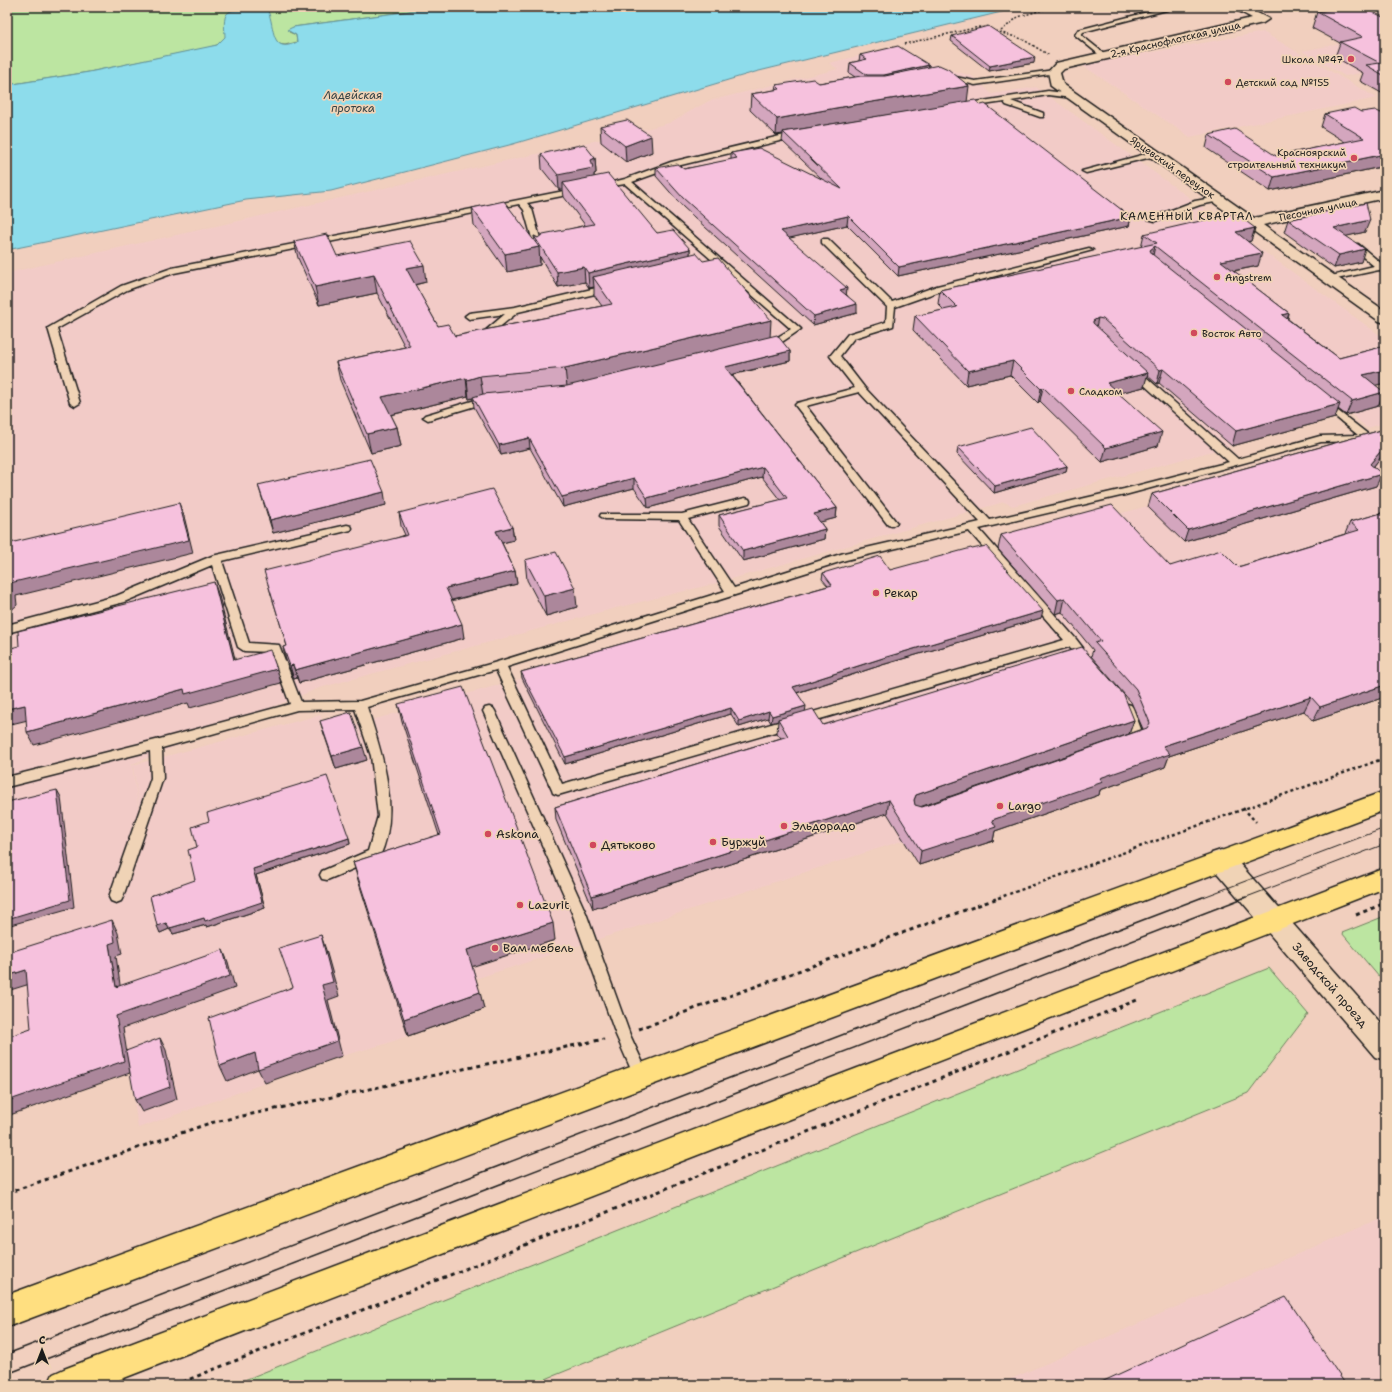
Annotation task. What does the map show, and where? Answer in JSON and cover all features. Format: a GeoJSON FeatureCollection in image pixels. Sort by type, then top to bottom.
{"type":"FeatureCollection","features":[{"type":"Feature","properties":{"kind":"highway"},"geometry":{"type":"LineString","coordinates":[[7,1311],[1385,800]]}},
{"type":"Feature","properties":{"kind":"highway"},"geometry":{"type":"LineString","coordinates":[[64,1385],[1274,922],[1385,878]]}},
{"type":"Feature","properties":{"kind":"street","name":"2-я Краснофлотская улица"},"geometry":{"type":"LineString","coordinates":[[1057,69],[1104,56],[1262,19],[1237,7]]}},
{"type":"Feature","properties":{"kind":"street","name":"Ярцевский переулок"},"geometry":{"type":"LineString","coordinates":[[1057,69],[1057,86],[1385,318]]}},
{"type":"Feature","properties":{"kind":"street","name":"Песочная улица"},"geometry":{"type":"LineString","coordinates":[[1252,224],[1385,194]]}},
{"type":"Feature","properties":{"kind":"street","name":"Заводской проезд"},"geometry":{"type":"LineString","coordinates":[[1221,860],[1385,1048]]}},
{"type":"Feature","properties":{"kind":"lane"},"geometry":{"type":"LineString","coordinates":[[1104,56],[1078,35],[1080,31],[1175,7]]}},
{"type":"Feature","properties":{"kind":"lane"},"geometry":{"type":"LineString","coordinates":[[935,78],[942,76],[975,83],[1057,69]]}},
{"type":"Feature","properties":{"kind":"lane"},"geometry":{"type":"LineString","coordinates":[[951,108],[1048,93],[1072,96]]}},
{"type":"Feature","properties":{"kind":"lane"},"geometry":{"type":"LineString","coordinates":[[1005,99],[1009,103],[1040,115]]}},
{"type":"Feature","properties":{"kind":"lane"},"geometry":{"type":"LineString","coordinates":[[75,403],[52,328],[124,288],[172,272],[256,253],[627,181],[674,164],[804,133]]}},
{"type":"Feature","properties":{"kind":"lane"},"geometry":{"type":"LineString","coordinates":[[1086,171],[1153,154]]}},
{"type":"Feature","properties":{"kind":"lane"},"geometry":{"type":"LineString","coordinates":[[627,181],[721,261],[797,330],[780,340],[757,345]]}},
{"type":"Feature","properties":{"kind":"lane"},"geometry":{"type":"LineString","coordinates":[[1152,219],[1198,203],[1217,199]]}},
{"type":"Feature","properties":{"kind":"lane"},"geometry":{"type":"LineString","coordinates":[[521,201],[528,209],[539,249]]}},
{"type":"Feature","properties":{"kind":"lane"},"geometry":{"type":"LineString","coordinates":[[826,241],[891,306],[890,324],[851,336],[836,356],[861,390],[987,523]]}},
{"type":"Feature","properties":{"kind":"lane"},"geometry":{"type":"LineString","coordinates":[[1355,246],[1383,268]]}},
{"type":"Feature","properties":{"kind":"lane"},"geometry":{"type":"LineString","coordinates":[[891,306],[940,288],[1089,250]]}},
{"type":"Feature","properties":{"kind":"lane"},"geometry":{"type":"LineString","coordinates":[[706,265],[721,261]]}},
{"type":"Feature","properties":{"kind":"lane"},"geometry":{"type":"LineString","coordinates":[[1330,279],[1383,268]]}},
{"type":"Feature","properties":{"kind":"lane"},"geometry":{"type":"LineString","coordinates":[[469,316],[515,310],[614,287]]}},
{"type":"Feature","properties":{"kind":"lane"},"geometry":{"type":"LineString","coordinates":[[474,345],[515,310]]}},
{"type":"Feature","properties":{"kind":"lane"},"geometry":{"type":"LineString","coordinates":[[1125,363],[1236,464]]}},
{"type":"Feature","properties":{"kind":"lane"},"geometry":{"type":"LineString","coordinates":[[861,390],[800,405],[892,523]]}},
{"type":"Feature","properties":{"kind":"lane"},"geometry":{"type":"LineString","coordinates":[[428,417],[483,399],[498,398]]}},
{"type":"Feature","properties":{"kind":"lane"},"geometry":{"type":"LineString","coordinates":[[1318,398],[1367,438]]}},
{"type":"Feature","properties":{"kind":"lane"},"geometry":{"type":"LineString","coordinates":[[7,782],[156,745],[297,706],[360,705],[500,665],[844,557],[1125,492],[1236,464],[1320,439],[1367,438],[1385,434]]}},
{"type":"Feature","properties":{"kind":"lane"},"geometry":{"type":"LineString","coordinates":[[605,516],[682,517],[745,501]]}},
{"type":"Feature","properties":{"kind":"lane"},"geometry":{"type":"LineString","coordinates":[[682,517],[732,593]]}},
{"type":"Feature","properties":{"kind":"lane"},"geometry":{"type":"LineString","coordinates":[[971,527],[1087,660]]}},
{"type":"Feature","properties":{"kind":"lane"},"geometry":{"type":"LineString","coordinates":[[7,629],[120,599],[216,559],[347,528]]}},
{"type":"Feature","properties":{"kind":"lane"},"geometry":{"type":"LineString","coordinates":[[216,559],[244,647],[275,648],[297,706]]}},
{"type":"Feature","properties":{"kind":"lane"},"geometry":{"type":"LineString","coordinates":[[500,665],[558,790],[1072,642]]}},
{"type":"Feature","properties":{"kind":"lane"},"geometry":{"type":"LineString","coordinates":[[1116,744],[1138,737],[1126,706],[1121,700]]}},
{"type":"Feature","properties":{"kind":"lane"},"geometry":{"type":"LineString","coordinates":[[327,875],[374,854],[384,816],[377,756],[360,705]]}},
{"type":"Feature","properties":{"kind":"lane"},"geometry":{"type":"LineString","coordinates":[[489,711],[579,913],[623,1034],[641,1076]]}},
{"type":"Feature","properties":{"kind":"lane"},"geometry":{"type":"LineString","coordinates":[[116,897],[157,778],[156,745]]}},
{"type":"Feature","properties":{"kind":"path"},"geometry":{"type":"LineString","coordinates":[[1001,31],[1018,16],[1052,7]]}},
{"type":"Feature","properties":{"kind":"path"},"geometry":{"type":"LineString","coordinates":[[904,44],[979,27],[1001,31],[1042,48],[1057,69]]}},
{"type":"Feature","properties":{"kind":"path"},"geometry":{"type":"LineString","coordinates":[[7,1193],[210,1123],[623,1034],[1243,808],[1385,758]]}},
{"type":"Feature","properties":{"kind":"path"},"geometry":{"type":"LineString","coordinates":[[1243,808],[1256,822]]}},
{"type":"Feature","properties":{"kind":"path"},"geometry":{"type":"LineString","coordinates":[[1348,918],[1385,903]]}},
{"type":"Feature","properties":{"kind":"path"},"geometry":{"type":"LineString","coordinates":[[175,1385],[1139,999]]}},
{"type":"Feature","properties":{"kind":"shaded area","name":"Детский сад №155"},"geometry":{"type":"Polygon","coordinates":[[[1263,32],[1377,98],[1190,137],[1082,65],[1263,32]]]}},
{"type":"Feature","properties":{"kind":"shaded area","name":"Школа №47"},"geometry":{"type":"Polygon","coordinates":[[[1385,35],[1385,68],[1345,76],[1302,51],[1385,35]]]}},
{"type":"Feature","properties":{"kind":"shaded area"},"geometry":{"type":"Polygon","coordinates":[[[891,48],[909,58],[972,76],[992,94],[1036,87],[1385,339],[1385,383],[1358,390],[1385,411],[1385,423],[1367,428],[1350,413],[1013,506],[1004,502],[713,584],[616,608],[319,688],[132,764],[143,837],[133,765],[320,715],[328,732],[1358,448],[1385,443],[1385,697],[1313,721],[1304,711],[475,979],[484,1009],[385,1044],[342,1056],[138,1128],[130,1073],[7,1116],[7,273],[634,132],[669,123],[709,101],[838,69],[829,63],[891,48]]]}},
{"type":"Feature","properties":{"kind":"shaded area"},"geometry":{"type":"Polygon","coordinates":[[[1385,1216],[1385,1385],[997,1385],[1385,1216]]]}},
{"type":"Feature","properties":{"kind":"green space"},"geometry":{"type":"Polygon","coordinates":[[[7,7],[440,7],[293,27],[289,32],[296,35],[297,42],[285,45],[278,44],[275,40],[225,37],[217,45],[206,48],[89,72],[7,85],[7,7]]]}},
{"type":"Feature","properties":{"kind":"green space"},"geometry":{"type":"Polygon","coordinates":[[[1385,916],[1385,984],[1342,933],[1385,916]]]}},
{"type":"Feature","properties":{"kind":"green space"},"geometry":{"type":"Polygon","coordinates":[[[1269,968],[1308,1014],[1248,1093],[531,1385],[232,1385],[1269,968]]]}},
{"type":"Feature","properties":{"kind":"water","name":"Ладейская протока"},"geometry":{"type":"Polygon","coordinates":[[[440,7],[1022,7],[755,72],[513,144],[331,191],[246,200],[7,250],[7,85],[89,72],[217,45],[225,37],[224,23],[226,15],[233,10],[258,9],[268,11],[275,37],[282,45],[288,45],[297,42],[296,35],[287,30],[293,27],[440,7]]]}},
{"type":"Feature","properties":{"kind":"building"},"geometry":{"type":"Polygon","coordinates":[[[1346,7],[1363,7],[1385,18],[1385,76],[1366,65],[1380,63],[1340,42],[1363,37],[1317,12],[1346,7]]]}},
{"type":"Feature","properties":{"kind":"building"},"geometry":{"type":"Polygon","coordinates":[[[988,26],[1035,57],[990,66],[952,36],[988,26]]]}},
{"type":"Feature","properties":{"kind":"building"},"geometry":{"type":"Polygon","coordinates":[[[898,46],[929,65],[884,75],[867,75],[850,63],[867,59],[860,55],[898,46]]]}},
{"type":"Feature","properties":{"kind":"building"},"geometry":{"type":"Polygon","coordinates":[[[939,65],[948,69],[969,86],[777,119],[751,94],[780,89],[776,85],[813,79],[819,83],[861,76],[885,76],[939,65]]]}},
{"type":"Feature","properties":{"kind":"building"},"geometry":{"type":"Polygon","coordinates":[[[975,100],[981,105],[985,104],[1131,217],[899,267],[848,216],[781,231],[847,288],[840,290],[857,304],[814,316],[683,198],[656,168],[677,164],[684,169],[737,158],[731,153],[759,148],[842,189],[783,132],[975,100]]]}},
{"type":"Feature","properties":{"kind":"building"},"geometry":{"type":"Polygon","coordinates":[[[1354,108],[1361,112],[1375,110],[1385,115],[1385,154],[1274,177],[1209,135],[1235,129],[1276,156],[1364,138],[1325,114],[1354,108]]]}},
{"type":"Feature","properties":{"kind":"building"},"geometry":{"type":"Polygon","coordinates":[[[627,120],[651,136],[625,146],[600,126],[627,120]]]}},
{"type":"Feature","properties":{"kind":"building"},"geometry":{"type":"Polygon","coordinates":[[[584,144],[595,158],[591,160],[593,168],[558,175],[541,154],[584,144]]]}},
{"type":"Feature","properties":{"kind":"building"},"geometry":{"type":"Polygon","coordinates":[[[608,174],[657,233],[673,230],[690,249],[588,273],[584,267],[557,272],[534,236],[538,238],[543,234],[594,224],[563,183],[608,174]]]}},
{"type":"Feature","properties":{"kind":"building"},"geometry":{"type":"Polygon","coordinates":[[[504,201],[539,247],[505,254],[472,208],[504,201]]]}},
{"type":"Feature","properties":{"kind":"building"},"geometry":{"type":"Polygon","coordinates":[[[1366,203],[1370,220],[1334,228],[1365,249],[1339,255],[1288,220],[1366,203]]]}},
{"type":"Feature","properties":{"kind":"building"},"geometry":{"type":"Polygon","coordinates":[[[1235,213],[1255,228],[1236,232],[1262,253],[1221,261],[1289,313],[1282,315],[1339,358],[1385,346],[1385,370],[1363,375],[1384,392],[1352,401],[1155,246],[1150,250],[1152,254],[1340,404],[1236,431],[1163,369],[1160,370],[1103,319],[1098,318],[1093,321],[1093,323],[1148,373],[1107,383],[1162,432],[1106,448],[1043,387],[1041,389],[1013,361],[968,371],[915,316],[957,307],[940,290],[1157,243],[1144,234],[1235,213]]]}},
{"type":"Feature","properties":{"kind":"building"},"geometry":{"type":"Polygon","coordinates":[[[327,234],[337,256],[410,241],[424,265],[406,268],[438,326],[448,324],[455,336],[612,304],[593,277],[696,253],[703,261],[718,258],[771,320],[565,368],[480,376],[467,380],[466,378],[382,397],[397,427],[367,434],[336,362],[410,346],[374,275],[315,287],[294,241],[327,234]]]}},
{"type":"Feature","properties":{"kind":"building"},"geometry":{"type":"Polygon","coordinates":[[[777,335],[790,351],[725,367],[837,508],[814,514],[825,529],[743,551],[719,515],[787,498],[763,467],[647,498],[634,478],[562,497],[529,438],[499,445],[473,397],[483,394],[567,386],[777,335]]]}},
{"type":"Feature","properties":{"kind":"building"},"geometry":{"type":"Polygon","coordinates":[[[1031,427],[1067,466],[995,486],[958,447],[1031,427]]]}},
{"type":"Feature","properties":{"kind":"building"},"geometry":{"type":"Polygon","coordinates":[[[1385,429],[1385,446],[1370,464],[1382,474],[1188,530],[1152,494],[1385,429]]]}},
{"type":"Feature","properties":{"kind":"building"},"geometry":{"type":"Polygon","coordinates":[[[370,459],[384,492],[270,520],[258,485],[370,459]]]}},
{"type":"Feature","properties":{"kind":"building"},"geometry":{"type":"Polygon","coordinates":[[[492,489],[512,527],[496,531],[515,571],[446,588],[462,624],[295,670],[293,665],[290,666],[283,647],[287,646],[264,571],[408,535],[399,513],[492,489]]]}},
{"type":"Feature","properties":{"kind":"building"},"geometry":{"type":"Polygon","coordinates":[[[179,503],[189,540],[10,583],[11,592],[7,595],[7,552],[11,552],[10,543],[179,503]]]}},
{"type":"Feature","properties":{"kind":"building"},"geometry":{"type":"Polygon","coordinates":[[[1112,505],[1170,566],[1221,550],[1238,567],[1359,530],[1350,522],[1385,512],[1385,685],[1320,707],[1311,697],[1163,746],[1170,754],[1100,778],[1103,782],[992,820],[996,827],[921,851],[889,800],[592,896],[555,807],[788,736],[778,719],[813,709],[823,725],[1082,647],[1124,695],[1134,720],[916,795],[914,800],[915,805],[922,807],[1147,728],[1150,723],[1136,689],[1095,643],[1101,641],[1065,598],[1058,600],[1001,535],[1112,505]]]}},
{"type":"Feature","properties":{"kind":"building"},"geometry":{"type":"Polygon","coordinates":[[[986,546],[1043,611],[883,658],[793,687],[806,706],[772,716],[769,711],[739,721],[731,708],[565,757],[521,672],[832,585],[823,573],[880,556],[890,570],[971,548],[986,546]]]}},
{"type":"Feature","properties":{"kind":"building"},"geometry":{"type":"Polygon","coordinates":[[[556,552],[575,588],[544,596],[525,560],[556,552]]]}},
{"type":"Feature","properties":{"kind":"building"},"geometry":{"type":"Polygon","coordinates":[[[214,582],[234,660],[270,650],[277,669],[185,694],[184,689],[27,732],[25,705],[7,709],[7,649],[19,646],[18,631],[214,582]]]}},
{"type":"Feature","properties":{"kind":"building"},"geometry":{"type":"Polygon","coordinates":[[[463,687],[553,923],[467,950],[480,992],[404,1019],[353,862],[441,834],[398,704],[463,687]]]}},
{"type":"Feature","properties":{"kind":"building"},"geometry":{"type":"Polygon","coordinates":[[[351,712],[363,747],[332,756],[320,721],[351,712]]]}},
{"type":"Feature","properties":{"kind":"building"},"geometry":{"type":"Polygon","coordinates":[[[327,776],[349,838],[253,869],[262,902],[205,921],[204,918],[170,928],[166,923],[157,926],[150,896],[195,880],[188,850],[197,847],[192,827],[209,821],[207,813],[327,776]]]}},
{"type":"Feature","properties":{"kind":"building"},"geometry":{"type":"Polygon","coordinates":[[[57,790],[70,900],[7,919],[7,802],[57,790]]]}},
{"type":"Feature","properties":{"kind":"building"},"geometry":{"type":"Polygon","coordinates":[[[112,920],[115,942],[109,944],[116,987],[223,950],[230,976],[116,1016],[124,1061],[7,1101],[7,1037],[31,1029],[26,970],[7,976],[7,953],[112,920]]]}},
{"type":"Feature","properties":{"kind":"building"},"geometry":{"type":"Polygon","coordinates":[[[321,935],[333,982],[322,985],[337,1041],[258,1069],[255,1053],[220,1066],[209,1018],[293,987],[279,948],[321,935]]]}},
{"type":"Feature","properties":{"kind":"building"},"geometry":{"type":"Polygon","coordinates":[[[160,1038],[170,1087],[135,1100],[126,1051],[160,1038]]]}},
{"type":"Feature","properties":{"kind":"building"},"geometry":{"type":"Polygon","coordinates":[[[1286,1297],[1346,1385],[1095,1385],[1286,1297]]]}},
{"type":"Feature","properties":{"kind":"tram line"},"geometry":{"type":"LineString","coordinates":[[1201,898],[1385,828]]}},
{"type":"Feature","properties":{"kind":"tram line"},"geometry":{"type":"LineString","coordinates":[[1244,898],[1385,844]]}},
{"type":"Feature","properties":{"kind":"tram line"},"geometry":{"type":"LineString","coordinates":[[7,1354],[1203,897]]}},
{"type":"Feature","properties":{"kind":"tram line"},"geometry":{"type":"LineString","coordinates":[[7,1374],[1246,897]]}},
{"type":"Feature","properties":{"kind":"place","name":"Школа №47"},"geometry":{"type":"Point","coordinates":[1351,59]}},
{"type":"Feature","properties":{"kind":"place","name":"Детский сад №155"},"geometry":{"type":"Point","coordinates":[1228,82]}},
{"type":"Feature","properties":{"kind":"place","name":"Красноярский строительный техникум"},"geometry":{"type":"Point","coordinates":[1354,158]}},
{"type":"Feature","properties":{"kind":"place","name":"Angstrem"},"geometry":{"type":"Point","coordinates":[1217,277]}},
{"type":"Feature","properties":{"kind":"place","name":"Восток Авто"},"geometry":{"type":"Point","coordinates":[1194,333]}},
{"type":"Feature","properties":{"kind":"place","name":"Сладком"},"geometry":{"type":"Point","coordinates":[1071,391]}},
{"type":"Feature","properties":{"kind":"place","name":"Рекар"},"geometry":{"type":"Point","coordinates":[876,593]}},
{"type":"Feature","properties":{"kind":"place","name":"Largo"},"geometry":{"type":"Point","coordinates":[1000,806]}},
{"type":"Feature","properties":{"kind":"place","name":"Эльдорадо"},"geometry":{"type":"Point","coordinates":[784,826]}},
{"type":"Feature","properties":{"kind":"place","name":"Askona"},"geometry":{"type":"Point","coordinates":[488,834]}},
{"type":"Feature","properties":{"kind":"place","name":"Буржуй"},"geometry":{"type":"Point","coordinates":[713,842]}},
{"type":"Feature","properties":{"kind":"place","name":"Дятьково"},"geometry":{"type":"Point","coordinates":[593,845]}},
{"type":"Feature","properties":{"kind":"place","name":"Lazurit"},"geometry":{"type":"Point","coordinates":[520,905]}},
{"type":"Feature","properties":{"kind":"place","name":"Вам мебель"},"geometry":{"type":"Point","coordinates":[495,948]}},
{"type":"Feature","properties":{"kind":"district","name":"КАМЕННЫЙ КВАРТАЛ"},"geometry":{"type":"Point","coordinates":[1187,216]}}]}
